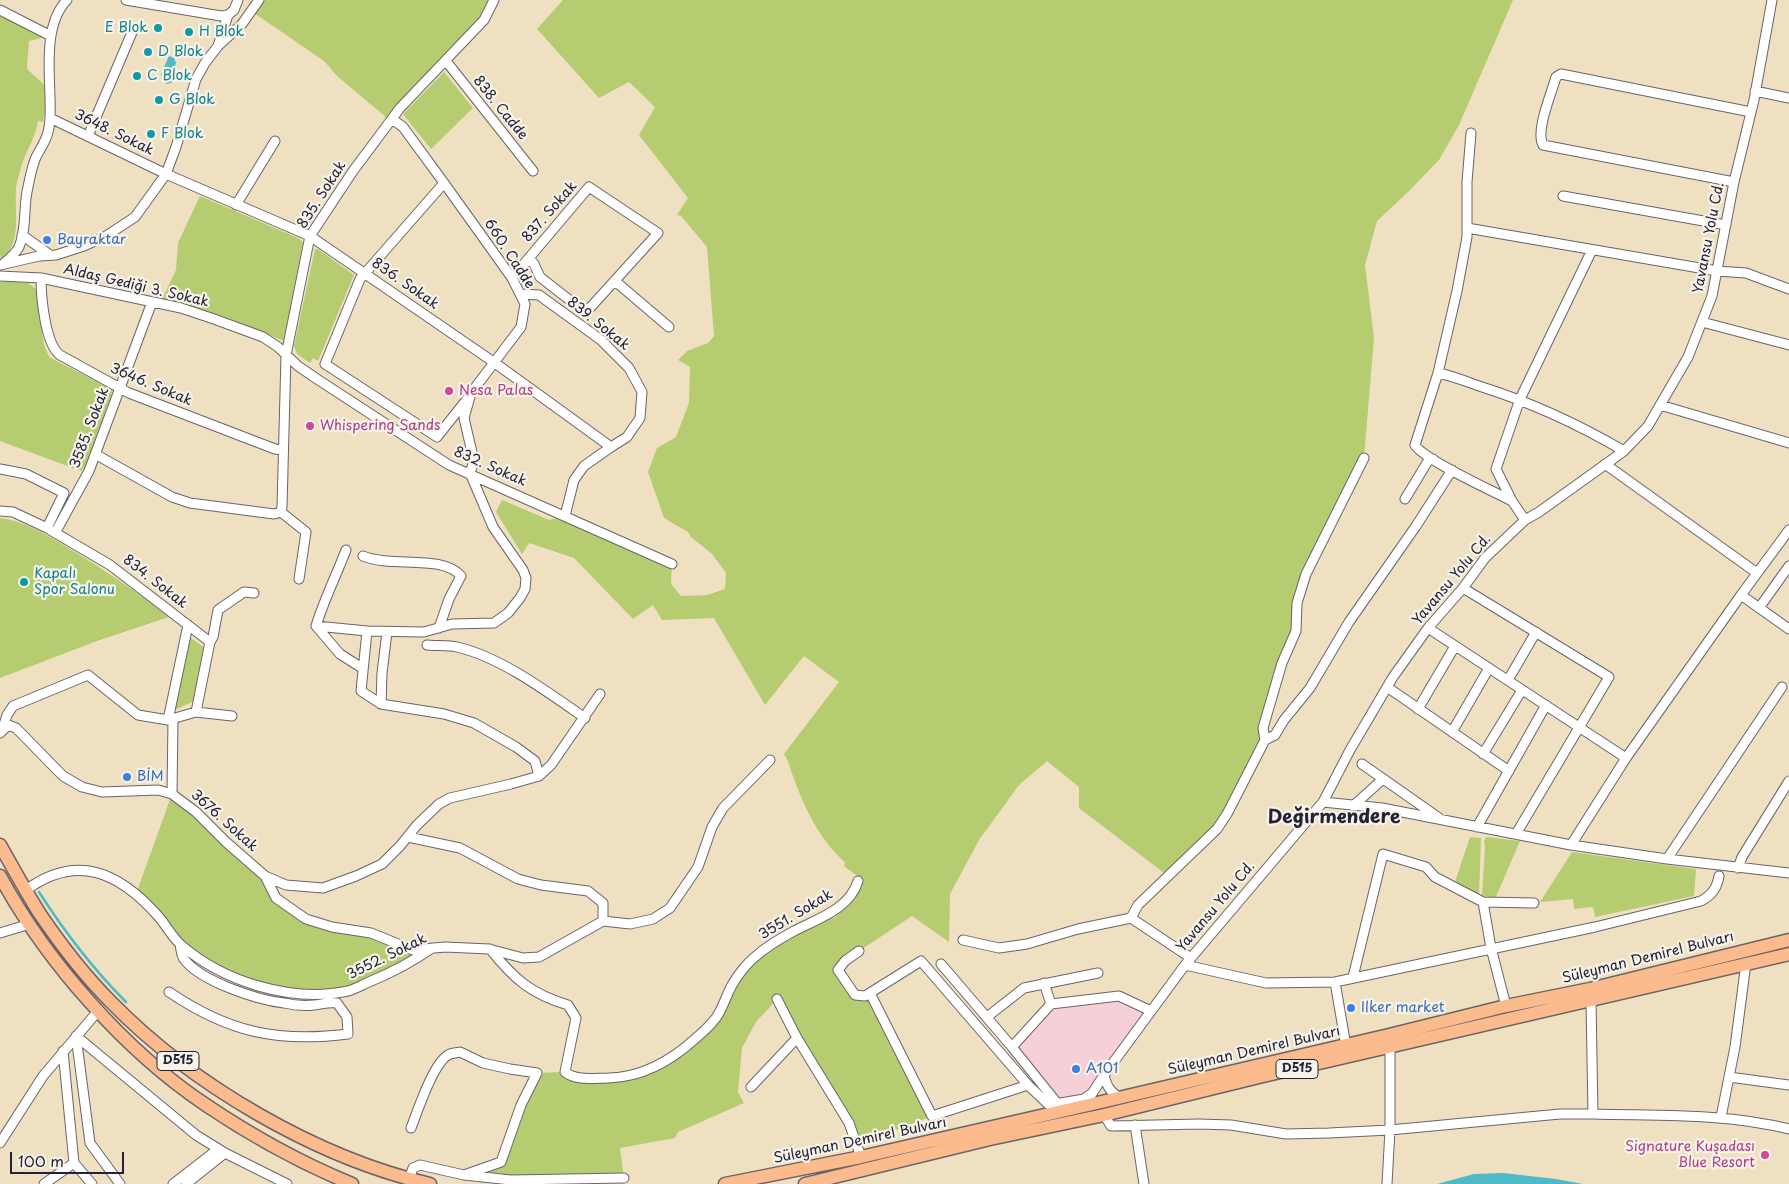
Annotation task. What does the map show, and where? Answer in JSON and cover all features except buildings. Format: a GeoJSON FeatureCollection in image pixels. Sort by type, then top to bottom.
{"type":"FeatureCollection","features":[{"type":"Feature","properties":{"kind":"highway","name":"D515"},"geometry":{"type":"LineString","coordinates":[[0,845],[40,914],[67,950],[110,1001],[139,1029],[180,1062],[214,1087],[299,1135],[350,1158],[409,1179],[430,1184]]}},
{"type":"Feature","properties":{"kind":"highway","name":"D515"},"geometry":{"type":"LineString","coordinates":[[0,876],[51,956],[98,1011],[133,1046],[204,1104],[246,1131],[294,1157],[352,1184]]}},
{"type":"Feature","properties":{"kind":"highway","name":"Süleyman Demirel Bulvarı"},"geometry":{"type":"LineString","coordinates":[[725,1184],[861,1157],[1121,1098],[1346,1046],[1506,1006],[1590,989],[1789,940]]}},
{"type":"Feature","properties":{"kind":"highway","name":"Süleyman Demirel Bulvarı"},"geometry":{"type":"LineString","coordinates":[[805,1184],[990,1139],[1104,1115],[1263,1076],[1789,954]]}},
{"type":"Feature","properties":{"kind":"street"},"geometry":{"type":"LineString","coordinates":[[126,0],[221,16],[228,15],[234,10],[238,0]]}},
{"type":"Feature","properties":{"kind":"street"},"geometry":{"type":"LineString","coordinates":[[0,265],[40,256],[56,255],[84,246],[121,227],[135,217],[166,174],[196,79],[205,63],[218,46],[242,24],[259,0]]}},
{"type":"Feature","properties":{"kind":"street","name":"835. Sokak"},"geometry":{"type":"LineString","coordinates":[[281,512],[286,355],[310,236],[353,171],[392,119],[484,20],[494,0]]}},
{"type":"Feature","properties":{"kind":"street","name":"Yavansu Yolu Cd."},"geometry":{"type":"LineString","coordinates":[[1084,1106],[1104,1075],[1188,962],[1323,802],[1350,750],[1387,687],[1428,628],[1463,588],[1485,558],[1525,520],[1624,451],[1648,426],[1688,357],[1712,296],[1734,182],[1756,91],[1772,0]]}},
{"type":"Feature","properties":{"kind":"street"},"geometry":{"type":"LineString","coordinates":[[0,265],[18,249],[22,235],[28,187],[36,159],[47,139],[50,118],[48,62],[51,36],[60,8],[65,1]]}},
{"type":"Feature","properties":{"kind":"street"},"geometry":{"type":"LineString","coordinates":[[0,10],[51,36]]}},
{"type":"Feature","properties":{"kind":"street"},"geometry":{"type":"LineString","coordinates":[[218,46],[228,15]]}},
{"type":"Feature","properties":{"kind":"street"},"geometry":{"type":"LineString","coordinates":[[88,136],[133,30]]}},
{"type":"Feature","properties":{"kind":"street","name":"838. Cadde"},"geometry":{"type":"LineString","coordinates":[[446,62],[533,171]]}},
{"type":"Feature","properties":{"kind":"street"},"geometry":{"type":"LineString","coordinates":[[1734,182],[1542,145],[1540,140],[1543,119],[1556,77],[1560,74],[1751,112]]}},
{"type":"Feature","properties":{"kind":"street"},"geometry":{"type":"LineString","coordinates":[[1756,91],[1789,98]]}},
{"type":"Feature","properties":{"kind":"street","name":"3648. Sokak"},"geometry":{"type":"LineString","coordinates":[[50,118],[166,174]]}},
{"type":"Feature","properties":{"kind":"street","name":"660. Cadde"},"geometry":{"type":"LineString","coordinates":[[392,119],[403,127],[444,183],[512,278],[525,304],[521,327],[471,394],[464,418],[474,461],[470,473]]}},
{"type":"Feature","properties":{"kind":"street"},"geometry":{"type":"LineString","coordinates":[[1471,133],[1467,182],[1467,236],[1457,291],[1438,373],[1415,445],[1417,449],[1452,470],[1512,501]]}},
{"type":"Feature","properties":{"kind":"street"},"geometry":{"type":"LineString","coordinates":[[236,204],[275,142]]}},
{"type":"Feature","properties":{"kind":"street","name":"836. Sokak"},"geometry":{"type":"LineString","coordinates":[[166,174],[310,236],[494,363],[610,447]]}},
{"type":"Feature","properties":{"kind":"street"},"geometry":{"type":"LineString","coordinates":[[444,183],[360,279],[324,364],[437,437],[471,394]]}},
{"type":"Feature","properties":{"kind":"street","name":"837. Sokak"},"geometry":{"type":"LineString","coordinates":[[512,278],[589,187],[658,233],[615,281]]}},
{"type":"Feature","properties":{"kind":"street"},"geometry":{"type":"LineString","coordinates":[[1563,196],[1726,225]]}},
{"type":"Feature","properties":{"kind":"street"},"geometry":{"type":"LineString","coordinates":[[1467,228],[1717,271],[1746,273],[1789,289]]}},
{"type":"Feature","properties":{"kind":"street"},"geometry":{"type":"LineString","coordinates":[[22,235],[50,255]]}},
{"type":"Feature","properties":{"kind":"street"},"geometry":{"type":"LineString","coordinates":[[1525,520],[1512,501],[1496,468],[1520,399],[1592,250]]}},
{"type":"Feature","properties":{"kind":"street"},"geometry":{"type":"LineString","coordinates":[[529,258],[540,277],[582,309],[589,309],[615,281],[669,327]]}},
{"type":"Feature","properties":{"kind":"street","name":"Aldaş Gediği 3. Sokak"},"geometry":{"type":"LineString","coordinates":[[0,276],[41,278],[181,308],[263,338],[278,347],[286,355]]}},
{"type":"Feature","properties":{"kind":"street","name":"3646. Sokak"},"geometry":{"type":"LineString","coordinates":[[41,278],[50,340],[55,352],[120,389],[275,449],[283,450]]}},
{"type":"Feature","properties":{"kind":"street","name":"839. Sokak"},"geometry":{"type":"LineString","coordinates":[[520,294],[539,295],[601,340],[630,368],[642,392],[640,418],[627,437],[584,466],[574,480],[565,516]]}},
{"type":"Feature","properties":{"kind":"street","name":"3585. Sokak"},"geometry":{"type":"LineString","coordinates":[[51,530],[89,472],[152,302]]}},
{"type":"Feature","properties":{"kind":"street"},"geometry":{"type":"LineString","coordinates":[[1702,322],[1789,344]]}},
{"type":"Feature","properties":{"kind":"street"},"geometry":{"type":"LineString","coordinates":[[278,347],[284,346],[289,339]]}},
{"type":"Feature","properties":{"kind":"street","name":"832. Sokak"},"geometry":{"type":"LineString","coordinates":[[286,355],[317,379],[448,464],[672,564]]}},
{"type":"Feature","properties":{"kind":"street"},"geometry":{"type":"LineString","coordinates":[[1438,373],[1520,399],[1591,432],[1624,451]]}},
{"type":"Feature","properties":{"kind":"street"},"geometry":{"type":"LineString","coordinates":[[1660,405],[1789,443]]}},
{"type":"Feature","properties":{"kind":"street"},"geometry":{"type":"LineString","coordinates":[[95,454],[172,497],[190,503],[274,514],[281,512],[306,532],[299,579]]}},
{"type":"Feature","properties":{"kind":"street"},"geometry":{"type":"LineString","coordinates":[[1265,740],[1263,728],[1282,663],[1296,631],[1297,603],[1306,574],[1364,458]]}},
{"type":"Feature","properties":{"kind":"street"},"geometry":{"type":"LineString","coordinates":[[1404,499],[1428,461],[1433,459]]}},
{"type":"Feature","properties":{"kind":"street"},"geometry":{"type":"LineString","coordinates":[[1605,464],[1757,573]]}},
{"type":"Feature","properties":{"kind":"street"},"geometry":{"type":"LineString","coordinates":[[0,469],[26,474],[64,493],[51,530]]}},
{"type":"Feature","properties":{"kind":"street"},"geometry":{"type":"LineString","coordinates":[[1131,918],[1138,905],[1217,829],[1227,814],[1265,740],[1275,735],[1284,720],[1310,688],[1350,622],[1452,470]]}},
{"type":"Feature","properties":{"kind":"street"},"geometry":{"type":"LineString","coordinates":[[316,626],[367,631],[424,632],[452,624],[494,623],[515,606],[525,589],[526,578],[524,570],[493,527],[470,473]]}},
{"type":"Feature","properties":{"kind":"street","name":"834. Sokak"},"geometry":{"type":"LineString","coordinates":[[0,511],[13,512],[51,530],[110,565],[210,642]]}},
{"type":"Feature","properties":{"kind":"street"},"geometry":{"type":"LineString","coordinates":[[1571,845],[1626,758],[1789,530]]}},
{"type":"Feature","properties":{"kind":"street"},"geometry":{"type":"LineString","coordinates":[[316,626],[323,604],[346,550]]}},
{"type":"Feature","properties":{"kind":"street"},"geometry":{"type":"LineString","coordinates":[[363,556],[385,562],[442,564],[456,570],[461,576],[449,599],[439,628]]}},
{"type":"Feature","properties":{"kind":"street"},"geometry":{"type":"LineString","coordinates":[[1759,608],[1789,566]]}},
{"type":"Feature","properties":{"kind":"street"},"geometry":{"type":"LineString","coordinates":[[1463,588],[1609,677],[1516,834]]}},
{"type":"Feature","properties":{"kind":"street"},"geometry":{"type":"LineString","coordinates":[[196,712],[218,610],[244,592],[254,593]]}},
{"type":"Feature","properties":{"kind":"street"},"geometry":{"type":"LineString","coordinates":[[1741,595],[1789,629]]}},
{"type":"Feature","properties":{"kind":"street"},"geometry":{"type":"LineString","coordinates":[[172,794],[171,720],[188,625]]}},
{"type":"Feature","properties":{"kind":"street"},"geometry":{"type":"LineString","coordinates":[[316,626],[340,654],[362,668]]}},
{"type":"Feature","properties":{"kind":"street"},"geometry":{"type":"LineString","coordinates":[[1428,628],[1626,758]]}},
{"type":"Feature","properties":{"kind":"street"},"geometry":{"type":"LineString","coordinates":[[367,631],[361,691],[381,704],[444,714],[474,723],[516,747],[535,761],[539,776],[551,765],[600,694]]}},
{"type":"Feature","properties":{"kind":"street"},"geometry":{"type":"LineString","coordinates":[[381,704],[387,632]]}},
{"type":"Feature","properties":{"kind":"street"},"geometry":{"type":"LineString","coordinates":[[1508,680],[1536,632]]}},
{"type":"Feature","properties":{"kind":"street"},"geometry":{"type":"LineString","coordinates":[[427,645],[458,647],[492,660],[534,683],[585,718]]}},
{"type":"Feature","properties":{"kind":"street"},"geometry":{"type":"LineString","coordinates":[[1418,709],[1455,646]]}},
{"type":"Feature","properties":{"kind":"street"},"geometry":{"type":"LineString","coordinates":[[1452,732],[1489,668]]}},
{"type":"Feature","properties":{"kind":"street"},"geometry":{"type":"LineString","coordinates":[[1,727],[6,715],[13,706],[88,675],[138,715],[171,720],[196,712],[232,716]]}},
{"type":"Feature","properties":{"kind":"street"},"geometry":{"type":"LineString","coordinates":[[1387,687],[1509,771]]}},
{"type":"Feature","properties":{"kind":"street"},"geometry":{"type":"LineString","coordinates":[[1667,859],[1782,687]]}},
{"type":"Feature","properties":{"kind":"street"},"geometry":{"type":"LineString","coordinates":[[1483,754],[1522,690]]}},
{"type":"Feature","properties":{"kind":"street"},"geometry":{"type":"LineString","coordinates":[[1477,827],[1546,705]]}},
{"type":"Feature","properties":{"kind":"street","name":"3676. Sokak"},"geometry":{"type":"LineString","coordinates":[[1,727],[8,725],[16,728],[63,776],[82,787],[102,792],[158,790],[172,794],[196,812],[226,842],[265,876],[286,885],[323,888],[356,876],[382,864],[439,804],[450,798],[539,776]]}},
{"type":"Feature","properties":{"kind":"street"},"geometry":{"type":"LineString","coordinates":[[408,837],[460,848],[518,880],[588,891],[603,903],[603,921],[630,924],[653,919],[670,908],[698,867],[712,827],[723,808],[770,760]]}},
{"type":"Feature","properties":{"kind":"street"},"geometry":{"type":"LineString","coordinates":[[1362,764],[1442,820]]}},
{"type":"Feature","properties":{"kind":"street"},"geometry":{"type":"LineString","coordinates":[[1353,806],[1383,779]]}},
{"type":"Feature","properties":{"kind":"street"},"geometry":{"type":"LineString","coordinates":[[1738,868],[1742,857],[1789,781]]}},
{"type":"Feature","properties":{"kind":"street"},"geometry":{"type":"LineString","coordinates":[[1323,802],[1382,808],[1571,845],[1789,874]]}},
{"type":"Feature","properties":{"kind":"street"},"geometry":{"type":"LineString","coordinates":[[1354,977],[1383,854],[1426,867],[1435,877],[1483,902],[1534,903]]}},
{"type":"Feature","properties":{"kind":"street","name":"3552. Sokak"},"geometry":{"type":"LineString","coordinates":[[26,890],[43,878],[72,870],[96,871],[115,880],[136,894],[157,915],[180,944],[201,959],[236,978],[273,990],[314,994],[349,991],[416,960],[432,948],[489,949],[523,958],[539,957],[603,921]]}},
{"type":"Feature","properties":{"kind":"street"},"geometry":{"type":"LineString","coordinates":[[265,876],[276,898],[306,919],[332,927],[372,933],[413,950],[432,948]]}},
{"type":"Feature","properties":{"kind":"street"},"geometry":{"type":"LineString","coordinates":[[963,940],[999,948],[1027,944],[1078,929],[1131,918],[1188,962],[1266,983],[1335,982],[1596,927],[1701,901],[1710,896],[1718,884],[1719,876]]}},
{"type":"Feature","properties":{"kind":"street","name":"3551. Sokak"},"geometry":{"type":"LineString","coordinates":[[489,949],[506,970],[530,990],[550,1000],[568,1005],[576,1018],[565,1072],[571,1076],[587,1078],[612,1078],[638,1074],[668,1061],[680,1053],[705,1031],[719,1015],[732,984],[755,956],[792,932],[826,915],[843,903],[855,889],[858,881]]}},
{"type":"Feature","properties":{"kind":"street"},"geometry":{"type":"LineString","coordinates":[[272,891],[279,882]]}},
{"type":"Feature","properties":{"kind":"street"},"geometry":{"type":"LineString","coordinates":[[1483,902],[1491,948],[1506,1006]]}},
{"type":"Feature","properties":{"kind":"street"},"geometry":{"type":"LineString","coordinates":[[0,933],[30,924]]}},
{"type":"Feature","properties":{"kind":"street"},"geometry":{"type":"LineString","coordinates":[[169,992],[208,1015],[227,1024],[248,1030],[276,1036],[308,1038],[348,1034],[347,1017],[337,1004],[327,1002],[314,1005],[283,1003],[249,997],[220,984],[191,967],[182,957],[180,944]]}},
{"type":"Feature","properties":{"kind":"street"},"geometry":{"type":"LineString","coordinates":[[859,951],[845,961],[838,970],[855,995],[865,996],[921,961],[1028,1085],[1049,1105],[1084,1099],[1092,1094]]}},
{"type":"Feature","properties":{"kind":"street"},"geometry":{"type":"LineString","coordinates":[[1721,1117],[1741,1008],[1746,963]]}},
{"type":"Feature","properties":{"kind":"street"},"geometry":{"type":"LineString","coordinates":[[940,964],[987,1017],[1057,1103]]}},
{"type":"Feature","properties":{"kind":"street"},"geometry":{"type":"LineString","coordinates":[[987,1017],[1024,988],[1098,973]]}},
{"type":"Feature","properties":{"kind":"street"},"geometry":{"type":"LineString","coordinates":[[1335,982],[1346,1046]]}},
{"type":"Feature","properties":{"kind":"street"},"geometry":{"type":"LineString","coordinates":[[1044,984],[1051,1004]]}},
{"type":"Feature","properties":{"kind":"street"},"geometry":{"type":"LineString","coordinates":[[870,993],[932,1116],[1028,1085]]}},
{"type":"Feature","properties":{"kind":"street"},"geometry":{"type":"LineString","coordinates":[[1012,1047],[1051,1004],[1119,996],[1151,1011]]}},
{"type":"Feature","properties":{"kind":"street"},"geometry":{"type":"LineString","coordinates":[[777,999],[797,1038],[849,1123],[861,1157]]}},
{"type":"Feature","properties":{"kind":"street"},"geometry":{"type":"LineString","coordinates":[[1591,1001],[1593,1114]]}},
{"type":"Feature","properties":{"kind":"street"},"geometry":{"type":"LineString","coordinates":[[0,1143],[43,1076],[98,1011]]}},
{"type":"Feature","properties":{"kind":"street"},"geometry":{"type":"LineString","coordinates":[[76,1036],[196,1134],[222,1151],[287,1184]]}},
{"type":"Feature","properties":{"kind":"street"},"geometry":{"type":"LineString","coordinates":[[76,1036],[90,1143],[120,1184]]}},
{"type":"Feature","properties":{"kind":"street"},"geometry":{"type":"LineString","coordinates":[[751,1087],[797,1038]]}},
{"type":"Feature","properties":{"kind":"street"},"geometry":{"type":"LineString","coordinates":[[1387,1184],[1390,1130],[1390,1048]]}},
{"type":"Feature","properties":{"kind":"street"},"geometry":{"type":"LineString","coordinates":[[63,1051],[74,1163],[92,1184]]}},
{"type":"Feature","properties":{"kind":"street"},"geometry":{"type":"LineString","coordinates":[[410,1128],[440,1062],[449,1055],[460,1052],[483,1063],[537,1072],[521,1104],[501,1162],[464,1175]]}},
{"type":"Feature","properties":{"kind":"street"},"geometry":{"type":"LineString","coordinates":[[1104,1075],[1111,1093],[1121,1098]]}},
{"type":"Feature","properties":{"kind":"street"},"geometry":{"type":"LineString","coordinates":[[1729,1077],[1789,1085]]}},
{"type":"Feature","properties":{"kind":"street"},"geometry":{"type":"LineString","coordinates":[[1104,1115],[1111,1126],[1231,1125],[1286,1134],[1390,1130],[1560,1114],[1721,1117],[1789,1129]]}},
{"type":"Feature","properties":{"kind":"street"},"geometry":{"type":"LineString","coordinates":[[1135,1125],[1144,1184]]}},
{"type":"Feature","properties":{"kind":"street"},"geometry":{"type":"LineString","coordinates":[[173,1184],[222,1151]]}},
{"type":"Feature","properties":{"kind":"street"},"geometry":{"type":"LineString","coordinates":[[186,1184],[222,1151]]}},
{"type":"Feature","properties":{"kind":"street"},"geometry":{"type":"LineString","coordinates":[[44,1184],[74,1163]]}},
{"type":"Feature","properties":{"kind":"street"},"geometry":{"type":"LineString","coordinates":[[409,1179],[412,1168],[420,1165],[464,1175],[511,1180],[624,1178]]}},
{"type":"Feature","properties":{"kind":"shaded area"},"geometry":{"type":"Polygon","coordinates":[[[1119,996],[1151,1011],[1091,1094],[1057,1103],[1012,1047],[1051,1004],[1119,996]]]}},
{"type":"Feature","properties":{"kind":"green space"},"geometry":{"type":"Polygon","coordinates":[[[260,0],[488,0],[480,17],[387,118],[337,76],[324,61],[254,13],[260,0]]]}},
{"type":"Feature","properties":{"kind":"green space"},"geometry":{"type":"Polygon","coordinates":[[[563,0],[1513,0],[1459,125],[1439,160],[1377,221],[1365,265],[1374,338],[1364,458],[1306,574],[1296,631],[1263,728],[1265,740],[1227,814],[1168,876],[1079,808],[1079,787],[1047,761],[1019,785],[979,840],[950,894],[949,942],[912,916],[859,951],[838,970],[855,995],[870,993],[932,1116],[857,1145],[777,999],[756,1022],[742,1048],[738,1092],[744,1103],[678,1132],[675,1138],[620,1148],[624,1178],[511,1180],[464,1175],[501,1161],[537,1073],[565,1072],[571,1077],[639,1074],[705,1031],[732,984],[755,956],[826,915],[835,918],[843,903],[861,879],[844,866],[845,862],[820,834],[802,800],[784,754],[839,682],[804,656],[765,705],[714,618],[662,620],[653,605],[633,619],[574,558],[529,543],[522,554],[496,512],[502,500],[549,520],[565,516],[672,564],[671,584],[681,596],[707,595],[725,589],[726,573],[712,554],[691,537],[688,532],[664,518],[648,472],[657,448],[676,437],[689,403],[690,367],[678,360],[687,351],[708,343],[714,336],[707,247],[681,216],[677,215],[688,198],[639,135],[655,107],[629,82],[599,98],[537,29],[563,0]]]}},
{"type":"Feature","properties":{"kind":"green space"},"geometry":{"type":"Polygon","coordinates":[[[0,12],[51,36],[29,41],[27,69],[49,89],[43,122],[38,121],[16,187],[15,237],[7,253],[0,258],[0,12]]]}},
{"type":"Feature","properties":{"kind":"green space"},"geometry":{"type":"Polygon","coordinates":[[[444,72],[473,108],[431,149],[403,114],[444,72]]]}},
{"type":"Feature","properties":{"kind":"green space"},"geometry":{"type":"Polygon","coordinates":[[[200,196],[298,238],[303,242],[284,341],[228,318],[162,299],[176,270],[178,243],[200,196]]]}},
{"type":"Feature","properties":{"kind":"green space"},"geometry":{"type":"Polygon","coordinates":[[[315,249],[318,249],[354,275],[318,361],[313,358],[310,363],[297,354],[294,346],[315,249]]]}},
{"type":"Feature","properties":{"kind":"green space"},"geometry":{"type":"Polygon","coordinates":[[[19,280],[28,283],[36,289],[44,345],[49,357],[113,390],[85,467],[81,471],[0,441],[0,282],[19,280]]]}},
{"type":"Feature","properties":{"kind":"green space"},"geometry":{"type":"Polygon","coordinates":[[[0,518],[19,522],[54,539],[96,565],[169,617],[97,641],[0,678],[0,518]]]}},
{"type":"Feature","properties":{"kind":"green space"},"geometry":{"type":"Polygon","coordinates":[[[188,636],[205,648],[196,699],[173,711],[188,636]]]}},
{"type":"Feature","properties":{"kind":"green space"},"geometry":{"type":"Polygon","coordinates":[[[172,794],[265,876],[276,898],[306,919],[371,933],[413,950],[432,948],[349,991],[273,990],[201,959],[136,894],[172,794]]]}},
{"type":"Feature","properties":{"kind":"green space"},"geometry":{"type":"Polygon","coordinates":[[[1470,837],[1481,838],[1479,895],[1454,885],[1470,837]]]}},
{"type":"Feature","properties":{"kind":"green space"},"geometry":{"type":"Polygon","coordinates":[[[1486,837],[1520,841],[1495,899],[1482,895],[1484,841],[1486,837]]]}},
{"type":"Feature","properties":{"kind":"green space"},"geometry":{"type":"Polygon","coordinates":[[[1572,852],[1696,869],[1694,896],[1595,917],[1593,907],[1574,909],[1573,899],[1540,902],[1572,852]]]}},
{"type":"Feature","properties":{"kind":"water"},"geometry":{"type":"Polygon","coordinates":[[[169,56],[174,58],[176,63],[173,72],[175,78],[173,82],[167,84],[164,82],[161,74],[169,56]]]}},
{"type":"Feature","properties":{"kind":"water"},"geometry":{"type":"Polygon","coordinates":[[[1503,1173],[1583,1184],[1437,1184],[1474,1174],[1503,1173]]]}},
{"type":"Feature","properties":{"kind":"waterway"},"geometry":{"type":"LineString","coordinates":[[39,892],[80,949],[126,1002]]}},
{"type":"Feature","properties":{"kind":"place","name":"E Blok"},"geometry":{"type":"Point","coordinates":[158,28]}},
{"type":"Feature","properties":{"kind":"place","name":"H Blok"},"geometry":{"type":"Point","coordinates":[189,32]}},
{"type":"Feature","properties":{"kind":"place","name":"D Blok"},"geometry":{"type":"Point","coordinates":[148,52]}},
{"type":"Feature","properties":{"kind":"place","name":"C Blok"},"geometry":{"type":"Point","coordinates":[137,76]}},
{"type":"Feature","properties":{"kind":"place","name":"G Blok"},"geometry":{"type":"Point","coordinates":[159,100]}},
{"type":"Feature","properties":{"kind":"place","name":"F Blok"},"geometry":{"type":"Point","coordinates":[151,134]}},
{"type":"Feature","properties":{"kind":"place","name":"Bayraktar"},"geometry":{"type":"Point","coordinates":[47,240]}},
{"type":"Feature","properties":{"kind":"place","name":"Nesa Palas"},"geometry":{"type":"Point","coordinates":[449,391]}},
{"type":"Feature","properties":{"kind":"place","name":"Whispering Sands"},"geometry":{"type":"Point","coordinates":[310,426]}},
{"type":"Feature","properties":{"kind":"place","name":"Kapalı Spor Salonu"},"geometry":{"type":"Point","coordinates":[24,582]}},
{"type":"Feature","properties":{"kind":"place","name":"BİM"},"geometry":{"type":"Point","coordinates":[127,777]}},
{"type":"Feature","properties":{"kind":"place","name":"Ilker market"},"geometry":{"type":"Point","coordinates":[1351,1008]}},
{"type":"Feature","properties":{"kind":"place","name":"A101"},"geometry":{"type":"Point","coordinates":[1076,1069]}},
{"type":"Feature","properties":{"kind":"place","name":"Signature Kuşadası Blue Resort"},"geometry":{"type":"Point","coordinates":[1765,1155]}},
{"type":"Feature","properties":{"kind":"district","name":"Değirmendere"},"geometry":{"type":"Point","coordinates":[1334,818]}}]}
